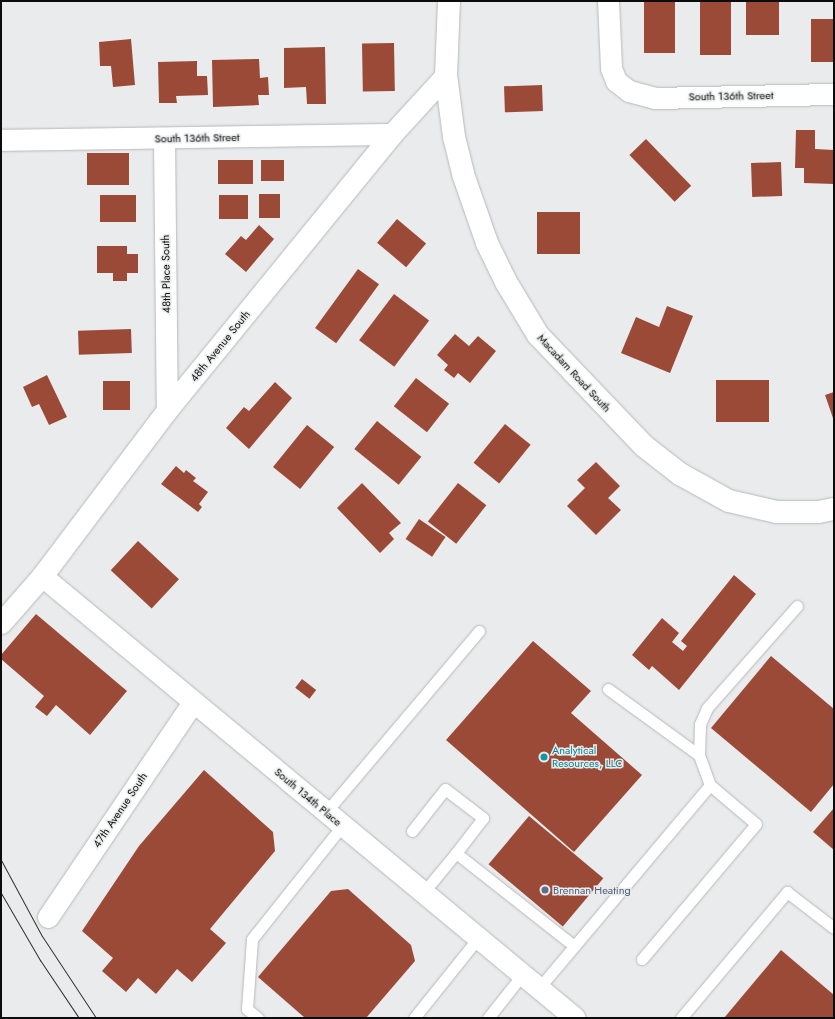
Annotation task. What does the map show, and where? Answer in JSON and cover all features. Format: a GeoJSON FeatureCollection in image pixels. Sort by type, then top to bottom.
{"type":"FeatureCollection","features":[{"type":"Feature","properties":{"kind":"street","name":"Macadam Road South"},"geometry":{"type":"LineString","coordinates":[[449,1],[446,75],[454,137],[463,174],[487,243],[506,282],[538,335],[644,446],[680,474],[729,501],[777,512],[818,512],[834,509]]}},
{"type":"Feature","properties":{"kind":"street","name":"South 136th Street"},"geometry":{"type":"LineString","coordinates":[[608,1],[611,68],[616,81],[629,91],[655,98],[834,94]]}},
{"type":"Feature","properties":{"kind":"street","name":"48th Avenue South"},"geometry":{"type":"LineString","coordinates":[[1,623],[42,576],[167,410],[392,134],[446,75]]}},
{"type":"Feature","properties":{"kind":"street","name":"South 136th Street"},"geometry":{"type":"LineString","coordinates":[[1,140],[164,139],[392,134]]}},
{"type":"Feature","properties":{"kind":"street","name":"48th Place South"},"geometry":{"type":"LineString","coordinates":[[164,139],[167,410]]}},
{"type":"Feature","properties":{"kind":"street","name":"South 134th Place"},"geometry":{"type":"LineString","coordinates":[[42,576],[575,1018]]}},
{"type":"Feature","properties":{"kind":"street","name":"47th Avenue South"},"geometry":{"type":"LineString","coordinates":[[48,917],[193,702]]}},
{"type":"Feature","properties":{"kind":"lane"},"geometry":{"type":"LineString","coordinates":[[642,959],[756,824],[710,785],[699,755],[700,724],[707,708],[797,606]]}},
{"type":"Feature","properties":{"kind":"lane"},"geometry":{"type":"LineString","coordinates":[[326,812],[480,631]]}},
{"type":"Feature","properties":{"kind":"lane"},"geometry":{"type":"LineString","coordinates":[[608,689],[699,755]]}},
{"type":"Feature","properties":{"kind":"lane"},"geometry":{"type":"LineString","coordinates":[[539,988],[710,785]]}},
{"type":"Feature","properties":{"kind":"lane"},"geometry":{"type":"LineString","coordinates":[[412,831],[445,788],[483,818],[423,893]]}},
{"type":"Feature","properties":{"kind":"lane"},"geometry":{"type":"LineString","coordinates":[[258,1018],[247,1009],[252,939],[342,826]]}},
{"type":"Feature","properties":{"kind":"lane"},"geometry":{"type":"LineString","coordinates":[[456,853],[574,946]]}},
{"type":"Feature","properties":{"kind":"lane"},"geometry":{"type":"LineString","coordinates":[[681,1018],[787,892],[834,928]]}},
{"type":"Feature","properties":{"kind":"lane"},"geometry":{"type":"LineString","coordinates":[[414,1018],[478,938]]}},
{"type":"Feature","properties":{"kind":"lane"},"geometry":{"type":"LineString","coordinates":[[488,1018],[522,975]]}},
{"type":"Feature","properties":{"kind":"building"},"geometry":{"type":"Polygon","coordinates":[[[644,1],[675,1],[675,53],[644,53],[644,1]]]}},
{"type":"Feature","properties":{"kind":"building"},"geometry":{"type":"Polygon","coordinates":[[[700,1],[731,1],[731,55],[700,55],[700,1]]]}},
{"type":"Feature","properties":{"kind":"building"},"geometry":{"type":"Polygon","coordinates":[[[746,1],[779,1],[779,35],[746,35],[746,1]]]}},
{"type":"Feature","properties":{"kind":"building"},"geometry":{"type":"Polygon","coordinates":[[[811,19],[834,19],[834,62],[811,62],[811,19]]]}},
{"type":"Feature","properties":{"kind":"building"},"geometry":{"type":"Polygon","coordinates":[[[131,39],[135,85],[113,87],[111,66],[100,66],[99,42],[131,39]]]}},
{"type":"Feature","properties":{"kind":"building"},"geometry":{"type":"Polygon","coordinates":[[[394,43],[395,91],[363,92],[362,44],[394,43]]]}},
{"type":"Feature","properties":{"kind":"building"},"geometry":{"type":"Polygon","coordinates":[[[325,47],[326,104],[307,104],[306,87],[284,88],[284,48],[325,47]]]}},
{"type":"Feature","properties":{"kind":"building"},"geometry":{"type":"Polygon","coordinates":[[[259,59],[260,78],[268,77],[269,95],[258,95],[259,105],[213,107],[212,60],[259,59]]]}},
{"type":"Feature","properties":{"kind":"building"},"geometry":{"type":"Polygon","coordinates":[[[197,61],[197,76],[207,76],[208,95],[176,96],[177,103],[159,103],[158,62],[197,61]]]}},
{"type":"Feature","properties":{"kind":"building"},"geometry":{"type":"Polygon","coordinates":[[[542,85],[543,111],[505,112],[504,86],[542,85]]]}},
{"type":"Feature","properties":{"kind":"building"},"geometry":{"type":"Polygon","coordinates":[[[796,130],[815,130],[815,149],[834,150],[834,184],[804,183],[804,168],[795,168],[796,130]]]}},
{"type":"Feature","properties":{"kind":"building"},"geometry":{"type":"Polygon","coordinates":[[[646,139],[691,186],[675,202],[629,155],[646,139]]]}},
{"type":"Feature","properties":{"kind":"building"},"geometry":{"type":"Polygon","coordinates":[[[87,153],[129,153],[129,185],[87,185],[87,153]]]}},
{"type":"Feature","properties":{"kind":"building"},"geometry":{"type":"Polygon","coordinates":[[[218,160],[253,160],[253,184],[218,184],[218,160]]]}},
{"type":"Feature","properties":{"kind":"building"},"geometry":{"type":"Polygon","coordinates":[[[261,160],[284,160],[284,181],[261,181],[261,160]]]}},
{"type":"Feature","properties":{"kind":"building"},"geometry":{"type":"Polygon","coordinates":[[[781,162],[782,196],[752,197],[751,163],[781,162]]]}},
{"type":"Feature","properties":{"kind":"building"},"geometry":{"type":"Polygon","coordinates":[[[259,194],[280,194],[280,218],[259,218],[259,194]]]}},
{"type":"Feature","properties":{"kind":"building"},"geometry":{"type":"Polygon","coordinates":[[[100,195],[136,195],[136,222],[100,222],[100,195]]]}},
{"type":"Feature","properties":{"kind":"building"},"geometry":{"type":"Polygon","coordinates":[[[219,195],[248,195],[248,219],[219,219],[219,195]]]}},
{"type":"Feature","properties":{"kind":"building"},"geometry":{"type":"Polygon","coordinates":[[[537,212],[580,212],[580,254],[537,254],[537,212]]]}},
{"type":"Feature","properties":{"kind":"building"},"geometry":{"type":"Polygon","coordinates":[[[397,219],[426,243],[406,267],[377,243],[397,219]]]}},
{"type":"Feature","properties":{"kind":"building"},"geometry":{"type":"Polygon","coordinates":[[[259,225],[274,239],[246,272],[225,254],[241,236],[246,240],[259,225]]]}},
{"type":"Feature","properties":{"kind":"building"},"geometry":{"type":"Polygon","coordinates":[[[97,246],[127,246],[127,254],[138,254],[138,273],[127,273],[127,281],[113,281],[113,273],[97,273],[97,246]]]}},
{"type":"Feature","properties":{"kind":"building"},"geometry":{"type":"Polygon","coordinates":[[[358,269],[379,284],[336,343],[315,328],[358,269]]]}},
{"type":"Feature","properties":{"kind":"building"},"geometry":{"type":"Polygon","coordinates":[[[394,294],[429,320],[394,367],[359,340],[394,294]]]}},
{"type":"Feature","properties":{"kind":"building"},"geometry":{"type":"Polygon","coordinates":[[[667,306],[693,316],[670,373],[621,353],[636,317],[659,327],[667,306]]]}},
{"type":"Feature","properties":{"kind":"building"},"geometry":{"type":"Polygon","coordinates":[[[131,329],[132,353],[79,355],[78,331],[131,329]]]}},
{"type":"Feature","properties":{"kind":"building"},"geometry":{"type":"Polygon","coordinates":[[[455,334],[469,346],[478,336],[496,351],[470,383],[458,373],[454,378],[444,370],[448,365],[437,355],[455,334]]]}},
{"type":"Feature","properties":{"kind":"building"},"geometry":{"type":"Polygon","coordinates":[[[47,375],[67,417],[49,425],[39,404],[32,407],[23,387],[47,375]]]}},
{"type":"Feature","properties":{"kind":"building"},"geometry":{"type":"Polygon","coordinates":[[[416,378],[449,404],[427,432],[394,406],[416,378]]]}},
{"type":"Feature","properties":{"kind":"building"},"geometry":{"type":"Polygon","coordinates":[[[716,380],[769,380],[769,422],[716,422],[716,380]]]}},
{"type":"Feature","properties":{"kind":"building"},"geometry":{"type":"Polygon","coordinates":[[[103,381],[130,381],[130,410],[103,410],[103,381]]]}},
{"type":"Feature","properties":{"kind":"building"},"geometry":{"type":"Polygon","coordinates":[[[275,382],[292,398],[249,449],[226,428],[244,407],[249,411],[275,382]]]}},
{"type":"Feature","properties":{"kind":"building"},"geometry":{"type":"Polygon","coordinates":[[[834,392],[834,421],[825,395],[834,392]]]}},
{"type":"Feature","properties":{"kind":"building"},"geometry":{"type":"Polygon","coordinates":[[[377,421],[421,457],[399,485],[354,449],[377,421]]]}},
{"type":"Feature","properties":{"kind":"building"},"geometry":{"type":"Polygon","coordinates":[[[505,424],[531,445],[499,484],[474,463],[505,424]]]}},
{"type":"Feature","properties":{"kind":"building"},"geometry":{"type":"Polygon","coordinates":[[[307,425],[334,447],[300,489],[273,467],[307,425]]]}},
{"type":"Feature","properties":{"kind":"building"},"geometry":{"type":"Polygon","coordinates":[[[596,462],[620,486],[608,498],[621,510],[596,535],[567,506],[585,488],[577,480],[596,462]]]}},
{"type":"Feature","properties":{"kind":"building"},"geometry":{"type":"Polygon","coordinates":[[[176,466],[184,473],[186,470],[196,478],[193,481],[208,492],[199,504],[202,507],[198,512],[161,484],[176,466]]]}},
{"type":"Feature","properties":{"kind":"building"},"geometry":{"type":"Polygon","coordinates":[[[362,483],[401,523],[389,533],[394,539],[380,553],[337,508],[362,483]]]}},
{"type":"Feature","properties":{"kind":"building"},"geometry":{"type":"Polygon","coordinates":[[[458,483],[486,505],[456,544],[428,522],[458,483]]]}},
{"type":"Feature","properties":{"kind":"building"},"geometry":{"type":"Polygon","coordinates":[[[419,519],[446,537],[432,557],[406,539],[419,519]]]}},
{"type":"Feature","properties":{"kind":"building"},"geometry":{"type":"Polygon","coordinates":[[[138,541],[179,579],[152,608],[111,570],[138,541]]]}},
{"type":"Feature","properties":{"kind":"building"},"geometry":{"type":"Polygon","coordinates":[[[734,575],[756,594],[679,690],[652,666],[649,670],[632,655],[662,618],[679,633],[672,642],[683,651],[687,646],[681,641],[734,575]]]}},
{"type":"Feature","properties":{"kind":"building"},"geometry":{"type":"Polygon","coordinates":[[[36,614],[127,691],[90,735],[56,705],[47,716],[35,707],[44,696],[1,659],[1,655],[36,614]]]}},
{"type":"Feature","properties":{"kind":"building","name":"Analytical Resources, LLC"},"geometry":{"type":"Polygon","coordinates":[[[533,641],[591,691],[571,713],[642,775],[574,852],[446,740],[533,641]]]}},
{"type":"Feature","properties":{"kind":"building"},"geometry":{"type":"Polygon","coordinates":[[[771,656],[834,709],[834,784],[811,812],[711,728],[771,656]]]}},
{"type":"Feature","properties":{"kind":"building"},"geometry":{"type":"Polygon","coordinates":[[[302,679],[316,690],[309,699],[295,688],[302,679]]]}},
{"type":"Feature","properties":{"kind":"building"},"geometry":{"type":"Polygon","coordinates":[[[204,770],[273,832],[275,851],[210,929],[226,943],[192,982],[177,969],[156,994],[138,978],[126,992],[102,971],[113,958],[82,931],[139,846],[204,770]]]}},
{"type":"Feature","properties":{"kind":"building"},"geometry":{"type":"Polygon","coordinates":[[[834,808],[834,850],[813,832],[834,808]]]}},
{"type":"Feature","properties":{"kind":"building"},"geometry":{"type":"Polygon","coordinates":[[[529,816],[603,878],[563,927],[489,864],[529,816]]]}},
{"type":"Feature","properties":{"kind":"building"},"geometry":{"type":"Polygon","coordinates":[[[348,889],[411,945],[415,961],[366,1018],[305,1018],[258,977],[331,891],[348,889]]]}},
{"type":"Feature","properties":{"kind":"building"},"geometry":{"type":"Polygon","coordinates":[[[781,950],[834,995],[834,1018],[724,1018],[781,950]]]}},
{"type":"Feature","properties":{"kind":"tram line"},"geometry":{"type":"LineString","coordinates":[[1,860],[42,936],[96,1018]]}},
{"type":"Feature","properties":{"kind":"tram line"},"geometry":{"type":"LineString","coordinates":[[1,893],[40,960],[79,1018]]}},
{"type":"Feature","properties":{"kind":"place","name":"Analytical Resources, LLC"},"geometry":{"type":"Point","coordinates":[544,757]}},
{"type":"Feature","properties":{"kind":"place","name":"Brennan Heating"},"geometry":{"type":"Point","coordinates":[545,890]}}]}
